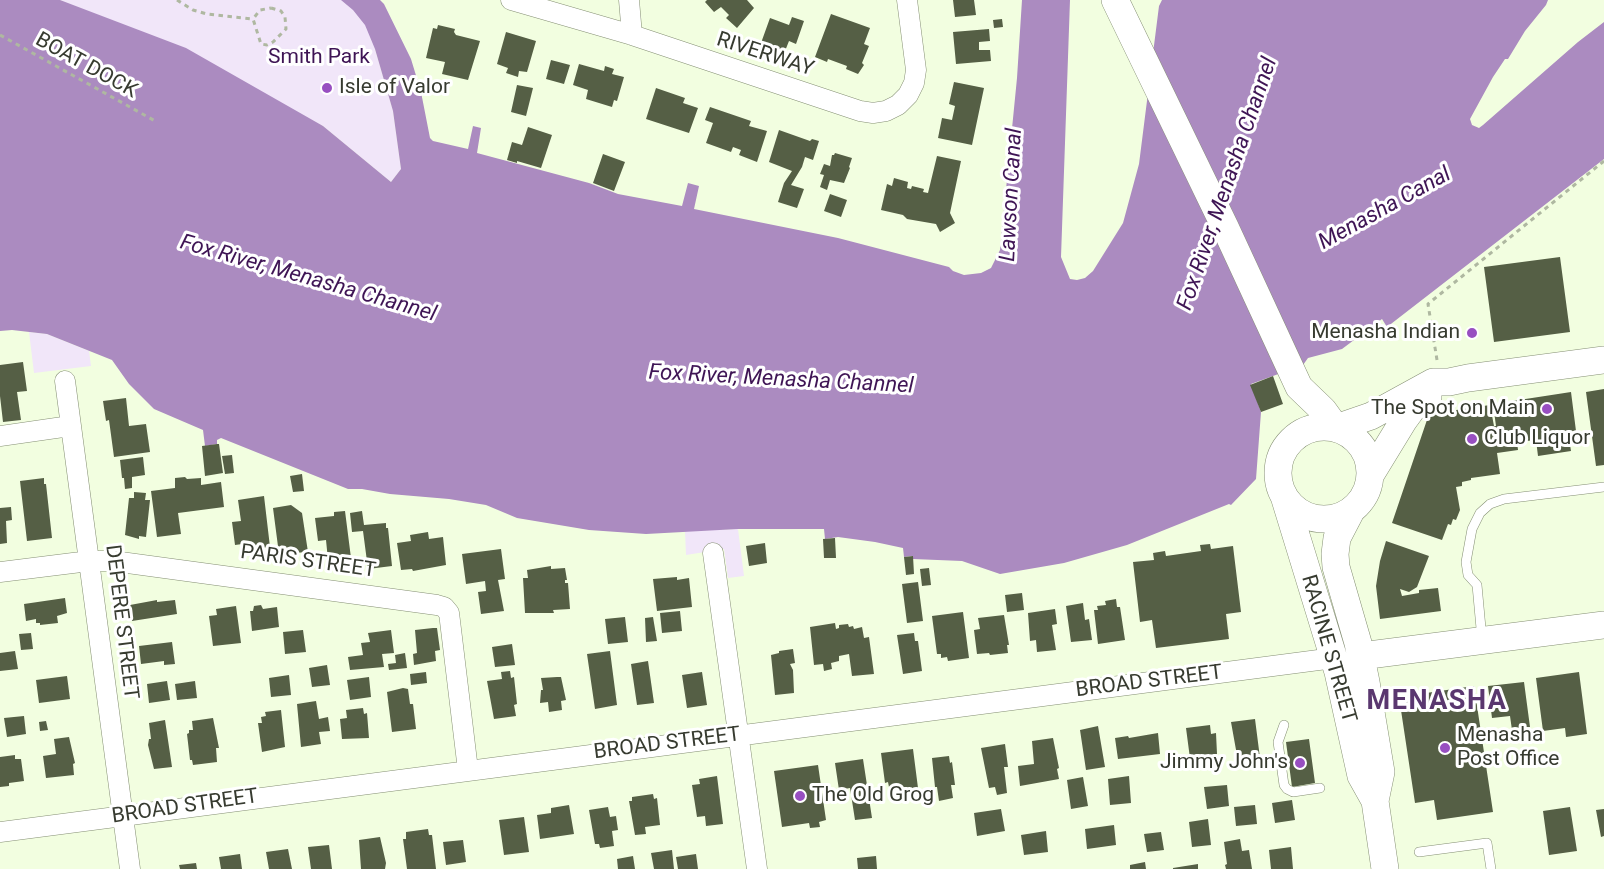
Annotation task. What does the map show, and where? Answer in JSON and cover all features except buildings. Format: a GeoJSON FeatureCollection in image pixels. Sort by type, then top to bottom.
{"type":"FeatureCollection","features":[{"type":"Feature","properties":{"kind":"main road"},"geometry":{"type":"LineString","coordinates":[[1115,0],[1225,227],[1299,387],[1323,410],[1336,428]]}},
{"type":"Feature","properties":{"kind":"main road"},"geometry":{"type":"LineString","coordinates":[[1443,373],[1468,378],[1604,360]]}},
{"type":"Feature","properties":{"kind":"main road"},"geometry":{"type":"LineString","coordinates":[[1336,428],[1371,416],[1433,382],[1443,373]]}},
{"type":"Feature","properties":{"kind":"main road"},"geometry":{"type":"LineString","coordinates":[[1371,474],[1369,459],[1361,445],[1350,434],[1336,428],[1324,427],[1307,430],[1292,440],[1283,452],[1278,466],[1278,482],[1293,508],[1306,516],[1321,520],[1336,519],[1350,513],[1361,502],[1368,489],[1371,474],[1380,457],[1412,409],[1443,373]]}},
{"type":"Feature","properties":{"kind":"main road"},"geometry":{"type":"LineString","coordinates":[[1292,440],[1297,423],[1299,387]]}},
{"type":"Feature","properties":{"kind":"main road","name":"RACINE STREET"},"geometry":{"type":"LineString","coordinates":[[1284,496],[1334,658],[1361,776],[1375,801]]}},
{"type":"Feature","properties":{"kind":"main road","name":"RACINE STREET"},"geometry":{"type":"LineString","coordinates":[[1350,513],[1337,538],[1336,567],[1361,656],[1381,772],[1375,801],[1385,869]]}},
{"type":"Feature","properties":{"kind":"main road"},"geometry":{"type":"LineString","coordinates":[[1361,656],[1604,625]]}},
{"type":"Feature","properties":{"kind":"street","name":"RIVERWAY"},"geometry":{"type":"LineString","coordinates":[[511,0],[632,35],[860,111],[873,113],[886,111],[898,105],[908,95],[914,83],[916,70],[907,0]]}},
{"type":"Feature","properties":{"kind":"street"},"geometry":{"type":"LineString","coordinates":[[629,0],[632,35]]}},
{"type":"Feature","properties":{"kind":"street","name":"DEPERE STREET"},"geometry":{"type":"LineString","coordinates":[[65,381],[130,869]]}},
{"type":"Feature","properties":{"kind":"street"},"geometry":{"type":"LineString","coordinates":[[0,436],[70,426]]}},
{"type":"Feature","properties":{"kind":"street"},"geometry":{"type":"LineString","coordinates":[[713,553],[757,869]]}},
{"type":"Feature","properties":{"kind":"street","name":"PARIS STREET"},"geometry":{"type":"LineString","coordinates":[[0,572],[89,561],[113,561],[437,605],[449,613],[468,770]]}},
{"type":"Feature","properties":{"kind":"street","name":"BROAD STREET"},"geometry":{"type":"LineString","coordinates":[[0,831],[1334,658]]}},
{"type":"Feature","properties":{"kind":"lane"},"geometry":{"type":"LineString","coordinates":[[1482,641],[1476,585],[1468,576],[1466,562],[1472,529],[1480,513],[1490,504],[1504,499],[1604,487]]}},
{"type":"Feature","properties":{"kind":"lane"},"geometry":{"type":"LineString","coordinates":[[1284,724],[1278,742],[1284,785],[1293,792],[1320,788]]}},
{"type":"Feature","properties":{"kind":"lane"},"geometry":{"type":"LineString","coordinates":[[1419,852],[1487,843],[1491,869]]}},
{"type":"Feature","properties":{"kind":"path"},"geometry":{"type":"LineString","coordinates":[[177,0],[207,15],[253,19]]}},
{"type":"Feature","properties":{"kind":"path"},"geometry":{"type":"LineString","coordinates":[[271,8],[281,11],[285,17],[286,29],[273,42],[267,45],[261,44],[253,19],[260,10],[271,8]]}},
{"type":"Feature","properties":{"kind":"path","name":"BOAT DOCK"},"geometry":{"type":"LineString","coordinates":[[0,35],[157,122]]}},
{"type":"Feature","properties":{"kind":"path"},"geometry":{"type":"LineString","coordinates":[[1443,373],[1428,304],[1604,161]]}},
{"type":"Feature","properties":{"kind":"green space","name":"Smith Park"},"geometry":{"type":"Polygon","coordinates":[[[60,0],[369,0],[375,49],[393,111],[401,169],[391,182],[323,126],[60,0]]]}},
{"type":"Feature","properties":{"kind":"green space"},"geometry":{"type":"Polygon","coordinates":[[[29,332],[47,334],[89,351],[91,366],[34,373],[29,332]]]}},
{"type":"Feature","properties":{"kind":"green space"},"geometry":{"type":"Polygon","coordinates":[[[738,529],[744,576],[728,578],[724,549],[686,555],[685,531],[738,529]]]}},
{"type":"Feature","properties":{"kind":"water"},"geometry":{"type":"Polygon","coordinates":[[[0,0],[60,0],[186,48],[323,126],[391,182],[401,169],[393,111],[375,49],[365,25],[341,0],[380,0],[411,59],[421,92],[430,138],[433,141],[468,149],[473,126],[481,128],[477,153],[589,183],[618,194],[682,206],[688,183],[699,186],[694,209],[838,238],[949,267],[964,275],[981,273],[991,268],[1000,250],[1017,78],[1022,0],[1070,0],[1061,257],[1070,279],[1085,278],[1093,271],[1123,223],[1139,164],[1159,6],[1162,0],[1548,0],[1493,77],[1470,119],[1472,125],[1479,128],[1483,125],[1604,22],[1604,159],[1387,327],[1382,319],[1342,349],[1308,358],[1303,365],[1251,384],[1261,412],[1256,479],[1231,505],[1127,545],[1064,563],[1000,574],[962,561],[904,557],[903,548],[875,542],[838,537],[825,539],[824,529],[738,529],[646,534],[589,530],[517,518],[486,505],[348,489],[221,438],[217,440],[217,444],[205,446],[203,430],[154,409],[129,384],[112,360],[47,334],[0,331],[0,0]]]}},
{"type":"Feature","properties":{"kind":"place","name":"Isle of Valor"},"geometry":{"type":"Point","coordinates":[327,88]}},
{"type":"Feature","properties":{"kind":"place","name":"Menasha Indian"},"geometry":{"type":"Point","coordinates":[1472,333]}},
{"type":"Feature","properties":{"kind":"place","name":"The Spot on Main"},"geometry":{"type":"Point","coordinates":[1547,409]}},
{"type":"Feature","properties":{"kind":"place","name":"Club Liquor"},"geometry":{"type":"Point","coordinates":[1472,439]}},
{"type":"Feature","properties":{"kind":"place","name":"Menasha Post Office"},"geometry":{"type":"Point","coordinates":[1445,748]}},
{"type":"Feature","properties":{"kind":"place","name":"Jimmy John's"},"geometry":{"type":"Point","coordinates":[1300,763]}},
{"type":"Feature","properties":{"kind":"place","name":"The Old Grog"},"geometry":{"type":"Point","coordinates":[800,796]}},
{"type":"Feature","properties":{"kind":"district","name":"MENASHA"},"geometry":{"type":"Point","coordinates":[1437,702]}},
{"type":"Feature","properties":{"kind":"water label","name":"Fox River, Menasha Channel"},"geometry":{"type":"Point","coordinates":[1228,184]}},
{"type":"Feature","properties":{"kind":"water label","name":"Lawson Canal"},"geometry":{"type":"Point","coordinates":[1012,195]}},
{"type":"Feature","properties":{"kind":"water label","name":"Menasha Canal"},"geometry":{"type":"Point","coordinates":[1385,209]}},
{"type":"Feature","properties":{"kind":"water label","name":"Fox River, Menasha Channel"},"geometry":{"type":"Point","coordinates":[308,279]}},
{"type":"Feature","properties":{"kind":"water label","name":"Fox River, Menasha Channel"},"geometry":{"type":"Point","coordinates":[781,380]}}]}
